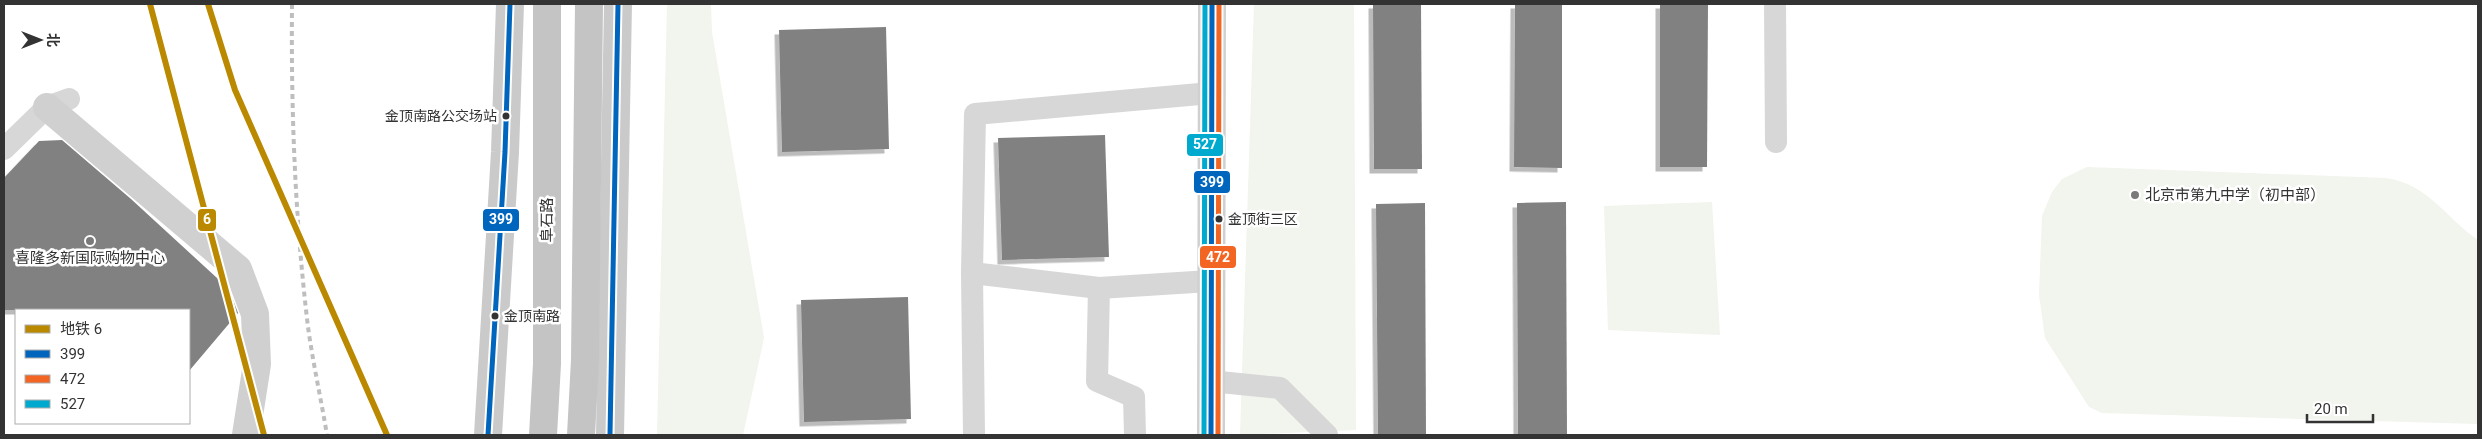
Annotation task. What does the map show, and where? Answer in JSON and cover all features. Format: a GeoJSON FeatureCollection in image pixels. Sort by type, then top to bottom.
{"type":"FeatureCollection","features":[{"type":"Feature","properties":{"kind":"highway","name":"阜石路"},"geometry":{"type":"LineString","coordinates":[[543,435],[547,364],[547,4]]}},
{"type":"Feature","properties":{"kind":"highway"},"geometry":{"type":"LineString","coordinates":[[581,435],[585,360],[589,4]]}},
{"type":"Feature","properties":{"kind":"main road"},"geometry":{"type":"LineString","coordinates":[[488,435],[504,152],[510,4]]}},
{"type":"Feature","properties":{"kind":"main road"},"geometry":{"type":"LineString","coordinates":[[610,435],[618,4]]}},
{"type":"Feature","properties":{"kind":"street"},"geometry":{"type":"LineString","coordinates":[[1210,435],[1212,4]]}},
{"type":"Feature","properties":{"kind":"street"},"geometry":{"type":"LineString","coordinates":[[1775,4],[1776,142]]}},
{"type":"Feature","properties":{"kind":"street"},"geometry":{"type":"LineString","coordinates":[[974,435],[972,273],[975,114],[1211,93]]}},
{"type":"Feature","properties":{"kind":"street"},"geometry":{"type":"LineString","coordinates":[[4,149],[58,103],[238,269],[255,314],[258,364],[246,435]]}},
{"type":"Feature","properties":{"kind":"street"},"geometry":{"type":"LineString","coordinates":[[972,273],[1098,288],[1210,281]]}},
{"type":"Feature","properties":{"kind":"street"},"geometry":{"type":"LineString","coordinates":[[1098,288],[1097,380],[1134,397],[1135,435]]}},
{"type":"Feature","properties":{"kind":"street"},"geometry":{"type":"LineString","coordinates":[[1210,380],[1280,388],[1327,435]]}},
{"type":"Feature","properties":{"kind":"shaded area"},"geometry":{"type":"Polygon","coordinates":[[[667,4],[711,4],[712,32],[764,338],[743,435],[657,435],[667,4]]]}},
{"type":"Feature","properties":{"kind":"shaded area"},"geometry":{"type":"Polygon","coordinates":[[[1254,4],[1354,4],[1356,430],[1240,435],[1254,4]]]}},
{"type":"Feature","properties":{"kind":"shaded area"},"geometry":{"type":"Polygon","coordinates":[[[2087,167],[2386,178],[2414,187],[2436,203],[2478,240],[2478,424],[2102,413],[2089,407],[2045,338],[2039,295],[2042,216],[2052,192],[2062,179],[2087,167]]]}},
{"type":"Feature","properties":{"kind":"shaded area"},"geometry":{"type":"Polygon","coordinates":[[[1712,202],[1720,335],[1608,330],[1604,206],[1712,202]]]}},
{"type":"Feature","properties":{"kind":"building"},"geometry":{"type":"Polygon","coordinates":[[[1373,4],[1421,4],[1422,169],[1374,169],[1373,4]]]}},
{"type":"Feature","properties":{"kind":"building"},"geometry":{"type":"Polygon","coordinates":[[[1515,4],[1562,4],[1562,168],[1514,167],[1515,4]]]}},
{"type":"Feature","properties":{"kind":"building"},"geometry":{"type":"Polygon","coordinates":[[[1660,4],[1708,4],[1707,167],[1660,167],[1660,4]]]}},
{"type":"Feature","properties":{"kind":"building"},"geometry":{"type":"Polygon","coordinates":[[[886,27],[889,149],[782,152],[779,30],[886,27]]]}},
{"type":"Feature","properties":{"kind":"building"},"geometry":{"type":"Polygon","coordinates":[[[1105,135],[1109,257],[1002,260],[998,138],[1105,135]]]}},
{"type":"Feature","properties":{"kind":"building","name":"喜隆多新国际购物中心"},"geometry":{"type":"Polygon","coordinates":[[[62,140],[131,199],[229,289],[238,313],[190,370],[190,309],[4,310],[4,178],[39,141],[62,140]]]}},
{"type":"Feature","properties":{"kind":"building"},"geometry":{"type":"Polygon","coordinates":[[[1566,202],[1567,435],[1518,435],[1517,203],[1566,202]]]}},
{"type":"Feature","properties":{"kind":"building"},"geometry":{"type":"Polygon","coordinates":[[[1425,203],[1426,435],[1378,435],[1376,204],[1425,203]]]}},
{"type":"Feature","properties":{"kind":"building"},"geometry":{"type":"Polygon","coordinates":[[[908,297],[911,419],[804,422],[801,300],[908,297]]]}},
{"type":"Feature","properties":{"kind":"railway"},"geometry":{"type":"LineString","coordinates":[[292,4],[293,125],[300,246],[308,327],[327,435]]}},
{"type":"Feature","properties":{"kind":"metro line","name":"6"},"geometry":{"type":"LineString","coordinates":[[150,4],[264,435]]}},
{"type":"Feature","properties":{"kind":"metro line","name":"6"},"geometry":{"type":"LineString","coordinates":[[208,4],[235,90],[387,435]]}},
{"type":"Feature","properties":{"kind":"transit line","name":"399"},"geometry":{"type":"LineString","coordinates":[[488,435],[505,152],[510,4]]}},
{"type":"Feature","properties":{"kind":"transit line","name":"399"},"geometry":{"type":"LineString","coordinates":[[610,435],[618,4]]}},
{"type":"Feature","properties":{"kind":"transit line","name":"527"},"geometry":{"type":"LineString","coordinates":[[1204,435],[1205,4]]}},
{"type":"Feature","properties":{"kind":"transit line","name":"399"},"geometry":{"type":"LineString","coordinates":[[1211,435],[1212,4]]}},
{"type":"Feature","properties":{"kind":"transit line","name":"472"},"geometry":{"type":"LineString","coordinates":[[1218,435],[1219,4]]}},
{"type":"Feature","properties":{"kind":"place","name":"金顶南路公交场站"},"geometry":{"type":"Point","coordinates":[506,116]}},
{"type":"Feature","properties":{"kind":"place","name":"北京市第九中学（初中部）"},"geometry":{"type":"Point","coordinates":[2135,195]}},
{"type":"Feature","properties":{"kind":"place","name":"金顶街三区"},"geometry":{"type":"Point","coordinates":[1219,219]}},
{"type":"Feature","properties":{"kind":"place","name":"喜隆多新国际购物中心"},"geometry":{"type":"Point","coordinates":[90,241]}},
{"type":"Feature","properties":{"kind":"place","name":"金顶南路"},"geometry":{"type":"Point","coordinates":[495,316]}}]}
